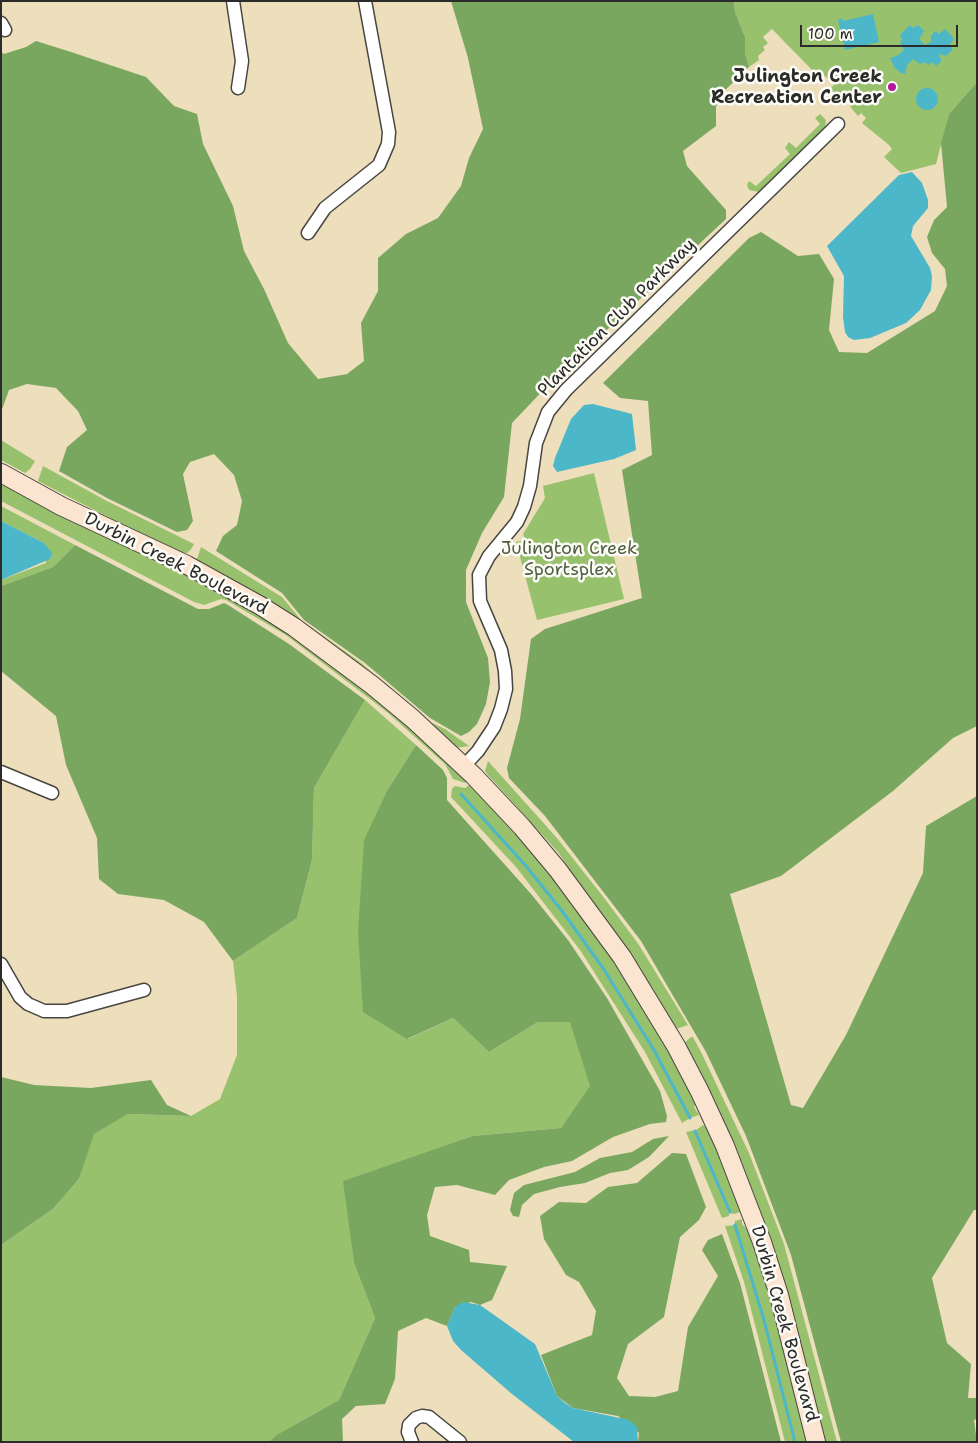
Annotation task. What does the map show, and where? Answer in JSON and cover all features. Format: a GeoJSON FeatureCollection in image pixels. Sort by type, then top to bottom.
{"type":"FeatureCollection","features":[{"type":"Feature","properties":{"kind":"street"},"geometry":{"type":"LineString","coordinates":[[233,1],[242,61],[238,88]]}},
{"type":"Feature","properties":{"kind":"street"},"geometry":{"type":"LineString","coordinates":[[308,233],[325,208],[379,165],[388,144],[388,132],[365,1]]}},
{"type":"Feature","properties":{"kind":"street","name":"Plantation Club Parkway"},"geometry":{"type":"LineString","coordinates":[[464,766],[478,751],[494,727],[502,709],[506,689],[505,671],[500,650],[480,601],[480,575],[489,556],[517,522],[524,507],[530,486],[536,443],[548,412],[566,390],[838,124]]}},
{"type":"Feature","properties":{"kind":"street","name":"Durbin Creek Boulevard"},"geometry":{"type":"LineString","coordinates":[[1,473],[61,506],[187,565],[261,606],[330,652],[372,685],[464,766],[522,827],[591,913],[647,997],[700,1092],[725,1146],[762,1242],[779,1295],[816,1442]]}},
{"type":"Feature","properties":{"kind":"street"},"geometry":{"type":"LineString","coordinates":[[1,772],[52,793]]}},
{"type":"Feature","properties":{"kind":"street"},"geometry":{"type":"LineString","coordinates":[[1,964],[20,997],[28,1004],[44,1011],[67,1011],[144,990]]}},
{"type":"Feature","properties":{"kind":"street"},"geometry":{"type":"LineString","coordinates":[[412,1442],[408,1432],[409,1425],[416,1418],[422,1416],[429,1417],[460,1442]]}},
{"type":"Feature","properties":{"kind":"green space"},"geometry":{"type":"Polygon","coordinates":[[[451,1],[734,1],[735,12],[745,37],[745,53],[749,67],[720,95],[716,107],[716,126],[683,151],[687,166],[726,210],[726,219],[551,382],[512,423],[504,497],[482,533],[466,570],[466,602],[488,658],[490,682],[486,704],[477,724],[469,732],[461,736],[430,718],[365,663],[304,620],[282,593],[216,551],[223,536],[237,525],[242,501],[234,475],[214,454],[190,462],[183,474],[193,521],[187,530],[177,532],[107,498],[59,471],[67,447],[87,430],[78,411],[56,388],[27,384],[9,390],[1,412],[1,52],[4,54],[26,47],[36,41],[71,52],[146,77],[174,106],[197,114],[203,144],[233,206],[244,251],[264,289],[288,343],[318,379],[347,374],[364,361],[361,323],[378,291],[378,258],[406,234],[438,218],[461,186],[469,158],[483,129],[468,58],[451,1]]]}},
{"type":"Feature","properties":{"kind":"green space","name":"Julington Creek Recreation Center"},"geometry":{"type":"Polygon","coordinates":[[[734,1],[977,1],[977,82],[949,114],[936,164],[901,173],[884,157],[892,149],[889,145],[862,123],[866,118],[861,113],[858,116],[844,96],[840,100],[830,89],[834,85],[819,70],[815,73],[772,29],[763,37],[768,43],[763,47],[765,50],[758,56],[759,60],[749,67],[745,53],[745,37],[735,12],[734,1]]]}},
{"type":"Feature","properties":{"kind":"green space"},"geometry":{"type":"Polygon","coordinates":[[[977,82],[977,726],[953,738],[893,791],[781,876],[730,894],[791,1105],[803,1108],[846,1035],[923,873],[926,826],[977,796],[977,1210],[974,1210],[932,1278],[947,1343],[971,1364],[968,1398],[977,1398],[977,1419],[974,1420],[977,1442],[841,1442],[791,1255],[746,1136],[706,1052],[641,941],[545,816],[509,778],[507,768],[520,719],[531,639],[545,629],[642,598],[622,470],[652,455],[648,401],[620,398],[603,383],[749,238],[761,232],[798,256],[819,254],[834,279],[829,330],[839,352],[867,353],[935,311],[947,286],[945,269],[932,253],[927,237],[934,220],[947,207],[941,143],[949,114],[977,82]]]}},
{"type":"Feature","properties":{"kind":"green space"},"geometry":{"type":"Polygon","coordinates":[[[820,114],[826,120],[825,129],[765,188],[759,192],[749,190],[747,185],[749,181],[756,186],[790,154],[785,148],[789,142],[796,148],[820,124],[815,118],[820,114]]]}},
{"type":"Feature","properties":{"kind":"green space"},"geometry":{"type":"Polygon","coordinates":[[[1,440],[35,461],[30,469],[25,473],[1,460],[1,440]]]}},
{"type":"Feature","properties":{"kind":"green space"},"geometry":{"type":"Polygon","coordinates":[[[43,466],[105,500],[194,544],[192,548],[187,553],[176,552],[38,481],[43,466]]]}},
{"type":"Feature","properties":{"kind":"green space","name":"Julington Creek Sportsplex"},"geometry":{"type":"Polygon","coordinates":[[[594,473],[624,599],[537,620],[516,542],[525,540],[523,534],[545,498],[543,486],[594,473]]]}},
{"type":"Feature","properties":{"kind":"green space"},"geometry":{"type":"Polygon","coordinates":[[[1,479],[180,570],[288,631],[391,709],[468,780],[465,783],[453,779],[445,764],[387,712],[286,635],[226,600],[221,599],[204,605],[194,602],[1,501],[1,479]]]}},
{"type":"Feature","properties":{"kind":"green space"},"geometry":{"type":"Polygon","coordinates":[[[1,506],[75,545],[53,567],[1,586],[1,580],[46,563],[44,543],[1,521],[1,506]]]}},
{"type":"Feature","properties":{"kind":"green space"},"geometry":{"type":"Polygon","coordinates":[[[75,545],[198,609],[209,609],[224,603],[228,605],[289,644],[365,700],[314,788],[312,860],[297,918],[233,961],[204,922],[164,900],[118,894],[99,879],[97,838],[66,765],[56,716],[1,671],[1,586],[53,567],[75,545]]]}},
{"type":"Feature","properties":{"kind":"green space"},"geometry":{"type":"Polygon","coordinates":[[[201,547],[282,597],[301,620],[360,662],[430,722],[445,729],[469,746],[455,748],[196,562],[201,547]]]}},
{"type":"Feature","properties":{"kind":"green space"},"geometry":{"type":"Polygon","coordinates":[[[365,700],[416,745],[388,789],[408,1039],[453,1018],[489,1052],[538,1022],[571,1022],[591,1086],[561,1128],[472,1136],[344,1181],[354,1263],[375,1318],[339,1400],[276,1435],[269,1442],[1,1442],[1,1245],[53,1209],[79,1179],[93,1134],[128,1114],[191,1116],[220,1099],[237,1055],[237,996],[233,961],[297,918],[312,860],[314,788],[365,700]]]}},
{"type":"Feature","properties":{"kind":"green space"},"geometry":{"type":"Polygon","coordinates":[[[416,745],[443,770],[447,778],[447,800],[532,895],[568,940],[607,998],[660,1091],[667,1116],[666,1122],[650,1124],[613,1137],[572,1161],[544,1167],[509,1180],[495,1195],[457,1185],[435,1187],[427,1215],[430,1236],[469,1250],[470,1262],[507,1266],[492,1300],[480,1305],[471,1302],[455,1307],[447,1326],[426,1318],[398,1331],[395,1379],[385,1404],[356,1406],[342,1419],[343,1442],[269,1442],[276,1435],[339,1400],[375,1318],[354,1263],[343,1181],[472,1136],[561,1128],[590,1086],[570,1022],[538,1022],[489,1052],[453,1018],[407,1039],[363,1012],[358,932],[364,840],[388,789],[416,745]]]}},
{"type":"Feature","properties":{"kind":"green space"},"geometry":{"type":"Polygon","coordinates":[[[488,761],[556,837],[605,899],[639,945],[688,1025],[676,1029],[558,852],[485,771],[488,761]]]}},
{"type":"Feature","properties":{"kind":"green space"},"geometry":{"type":"Polygon","coordinates":[[[472,783],[557,879],[627,976],[697,1101],[694,1107],[699,1115],[682,1123],[645,1052],[580,950],[516,867],[451,797],[452,789],[455,786],[465,788],[472,783]]]}},
{"type":"Feature","properties":{"kind":"green space"},"geometry":{"type":"Polygon","coordinates":[[[693,1037],[702,1054],[749,1153],[784,1244],[837,1442],[821,1442],[792,1325],[683,1044],[693,1037]]]}},
{"type":"Feature","properties":{"kind":"green space"},"geometry":{"type":"Polygon","coordinates":[[[1,1077],[34,1085],[91,1088],[151,1080],[167,1105],[191,1116],[128,1114],[94,1134],[79,1179],[53,1209],[1,1245],[1,1077]]]}},
{"type":"Feature","properties":{"kind":"green space"},"geometry":{"type":"Polygon","coordinates":[[[703,1125],[711,1130],[743,1207],[740,1212],[729,1213],[729,1216],[722,1218],[686,1132],[696,1130],[703,1125]]]}},
{"type":"Feature","properties":{"kind":"green space"},"geometry":{"type":"Polygon","coordinates":[[[669,1136],[649,1157],[628,1170],[610,1173],[585,1183],[534,1194],[522,1205],[519,1217],[513,1216],[510,1210],[514,1193],[524,1185],[575,1172],[600,1158],[632,1152],[653,1139],[669,1136]]]}},
{"type":"Feature","properties":{"kind":"green space"},"geometry":{"type":"Polygon","coordinates":[[[672,1153],[686,1154],[706,1207],[699,1220],[680,1237],[664,1317],[628,1344],[617,1378],[629,1396],[655,1397],[678,1391],[688,1327],[718,1276],[702,1250],[708,1240],[722,1234],[740,1283],[781,1442],[638,1442],[639,1433],[618,1416],[573,1408],[557,1396],[541,1355],[592,1335],[596,1311],[579,1282],[566,1275],[544,1239],[540,1216],[559,1202],[586,1203],[608,1187],[637,1183],[672,1153]]]}},
{"type":"Feature","properties":{"kind":"green space"},"geometry":{"type":"Polygon","coordinates":[[[742,1219],[742,1224],[749,1231],[767,1276],[810,1442],[785,1442],[744,1282],[725,1226],[735,1225],[735,1221],[742,1219]]]}},
{"type":"Feature","properties":{"kind":"water"},"geometry":{"type":"Polygon","coordinates":[[[873,14],[879,42],[845,50],[838,20],[842,18],[843,21],[873,14]]]}},
{"type":"Feature","properties":{"kind":"water"},"geometry":{"type":"Polygon","coordinates":[[[910,25],[913,28],[918,25],[924,31],[919,39],[925,45],[931,42],[931,36],[935,31],[939,34],[945,29],[954,39],[949,45],[953,49],[946,56],[940,54],[939,56],[942,60],[936,66],[932,62],[928,65],[924,62],[920,64],[913,59],[907,65],[905,74],[895,68],[890,58],[897,56],[904,50],[900,43],[902,39],[900,35],[910,25]]]}},
{"type":"Feature","properties":{"kind":"water"},"geometry":{"type":"Polygon","coordinates":[[[927,88],[937,95],[938,99],[931,109],[927,110],[917,103],[916,99],[923,89],[927,88]]]}},
{"type":"Feature","properties":{"kind":"water"},"geometry":{"type":"Polygon","coordinates":[[[912,172],[922,183],[928,200],[928,208],[913,226],[911,236],[930,268],[932,276],[931,290],[920,310],[906,323],[870,338],[854,340],[848,337],[845,332],[843,317],[844,276],[827,246],[899,175],[912,172]]]}},
{"type":"Feature","properties":{"kind":"water"},"geometry":{"type":"Polygon","coordinates":[[[593,404],[632,414],[636,450],[614,459],[557,472],[553,466],[555,458],[571,419],[584,405],[593,404]]]}},
{"type":"Feature","properties":{"kind":"water"},"geometry":{"type":"Polygon","coordinates":[[[1,521],[44,543],[52,553],[50,559],[1,580],[1,521]]]}},
{"type":"Feature","properties":{"kind":"water"},"geometry":{"type":"Polygon","coordinates":[[[463,1302],[480,1305],[535,1344],[557,1396],[565,1403],[573,1408],[629,1420],[637,1427],[638,1442],[574,1442],[512,1394],[453,1341],[447,1326],[455,1307],[463,1302]]]}},
{"type":"Feature","properties":{"kind":"waterway"},"geometry":{"type":"LineString","coordinates":[[461,794],[526,866],[562,911],[603,968],[654,1050],[690,1118]]}},
{"type":"Feature","properties":{"kind":"waterway"},"geometry":{"type":"LineString","coordinates":[[695,1131],[730,1212]]}},
{"type":"Feature","properties":{"kind":"waterway"},"geometry":{"type":"LineString","coordinates":[[735,1225],[764,1320],[795,1442]]}},
{"type":"Feature","properties":{"kind":"place","name":"Julington Creek Recreation Center"},"geometry":{"type":"Point","coordinates":[892,87]}}]}
